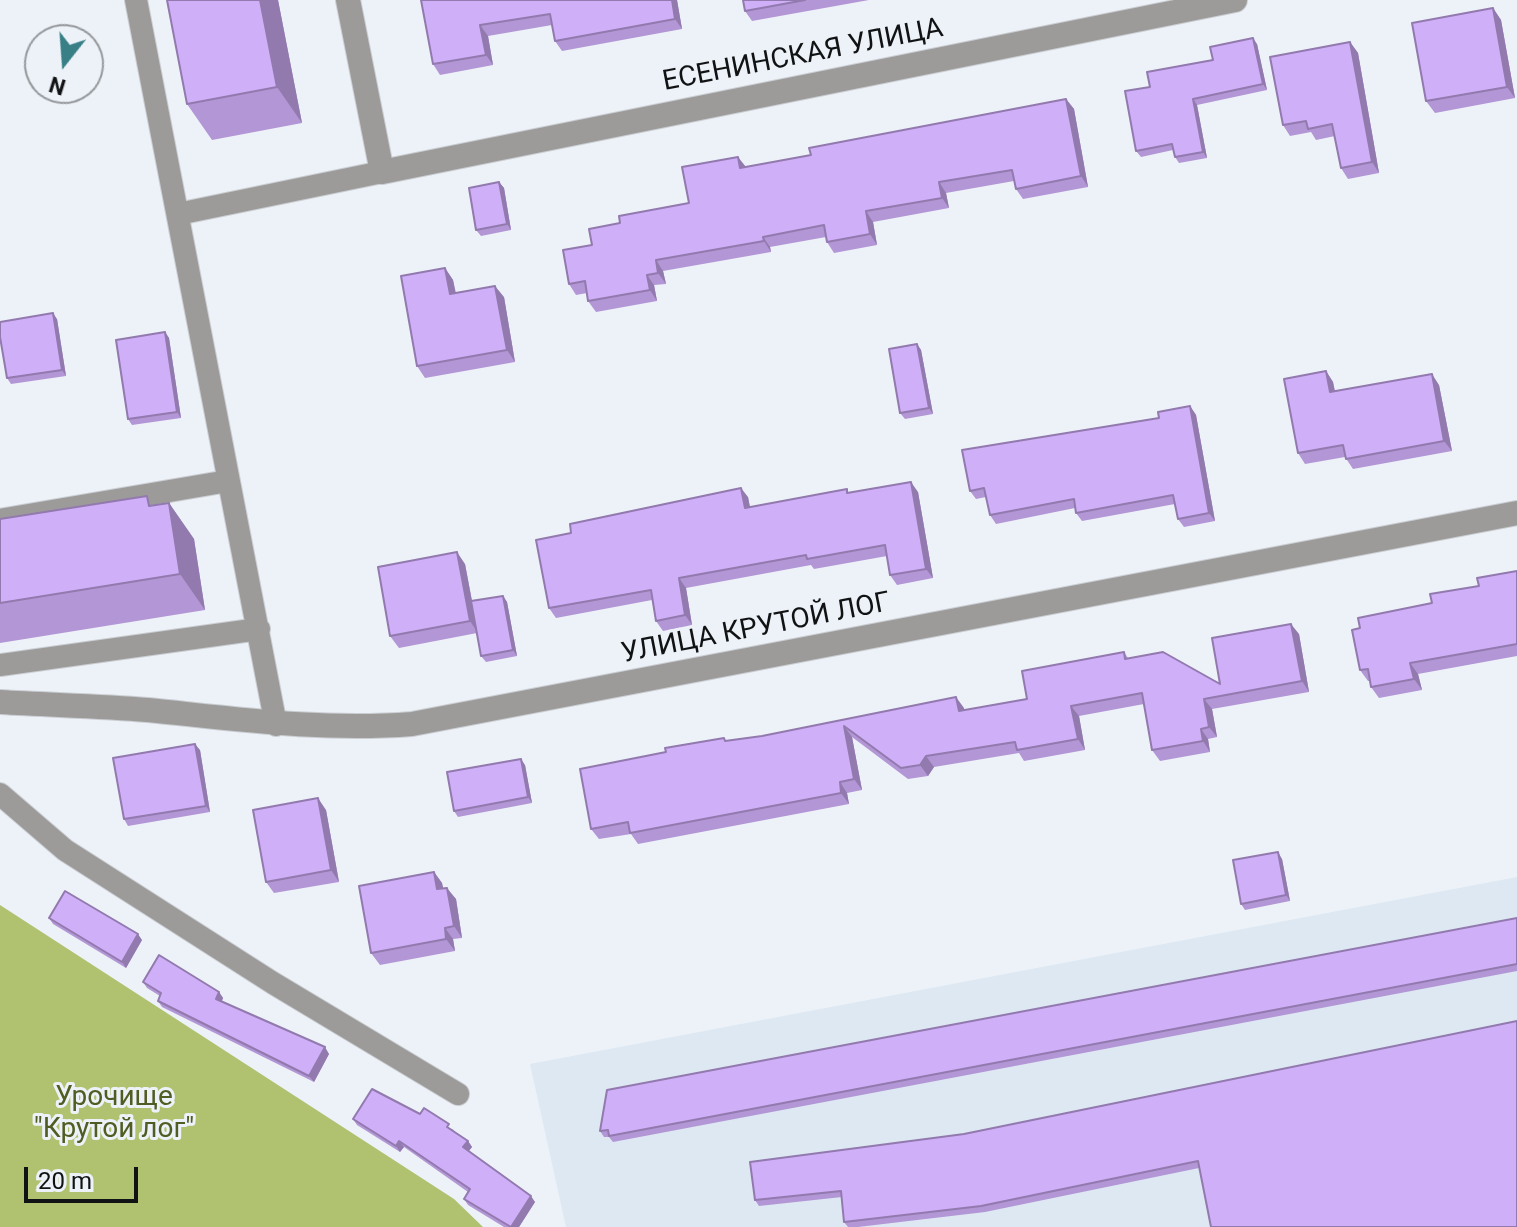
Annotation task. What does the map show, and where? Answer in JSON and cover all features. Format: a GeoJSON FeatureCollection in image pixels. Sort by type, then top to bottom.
{"type":"FeatureCollection","features":[{"type":"Feature","properties":{"kind":"street"},"geometry":{"type":"LineString","coordinates":[[348,0],[382,172]]}},
{"type":"Feature","properties":{"kind":"street","name":"ЕСЕНИНСКАЯ УЛИЦА"},"geometry":{"type":"LineString","coordinates":[[382,172],[1235,0]]}},
{"type":"Feature","properties":{"kind":"street","name":"УЛИЦА КРУТОЙ ЛОГ"},"geometry":{"type":"LineString","coordinates":[[0,702],[146,710],[276,725],[352,728],[412,724],[1517,513]]}},
{"type":"Feature","properties":{"kind":"lane"},"geometry":{"type":"LineString","coordinates":[[136,0],[276,725]]}},
{"type":"Feature","properties":{"kind":"lane"},"geometry":{"type":"LineString","coordinates":[[178,214],[382,172]]}},
{"type":"Feature","properties":{"kind":"lane"},"geometry":{"type":"LineString","coordinates":[[0,520],[228,481]]}},
{"type":"Feature","properties":{"kind":"lane"},"geometry":{"type":"LineString","coordinates":[[0,665],[259,629]]}},
{"type":"Feature","properties":{"kind":"lane"},"geometry":{"type":"LineString","coordinates":[[0,794],[65,850],[273,983],[458,1094]]}},
{"type":"Feature","properties":{"kind":"shaded area"},"geometry":{"type":"Polygon","coordinates":[[[1517,877],[1517,1227],[566,1227],[530,1064],[1517,877]]]}},
{"type":"Feature","properties":{"kind":"green space","name":"Урочище \"Крутой лог\""},"geometry":{"type":"Polygon","coordinates":[[[0,905],[454,1199],[483,1227],[0,1227],[0,905]]]}},
{"type":"Feature","properties":{"kind":"building"},"geometry":{"type":"Polygon","coordinates":[[[167,0],[260,0],[277,87],[187,104],[167,0]]]}},
{"type":"Feature","properties":{"kind":"building"},"geometry":{"type":"Polygon","coordinates":[[[421,0],[672,0],[675,19],[555,41],[550,14],[480,25],[486,55],[433,64],[421,0]]]}},
{"type":"Feature","properties":{"kind":"building"},"geometry":{"type":"Polygon","coordinates":[[[743,0],[805,0],[745,11],[743,0]]]}},
{"type":"Feature","properties":{"kind":"building"},"geometry":{"type":"Polygon","coordinates":[[[1493,8],[1507,87],[1426,101],[1412,23],[1493,8]]]}},
{"type":"Feature","properties":{"kind":"building"},"geometry":{"type":"Polygon","coordinates":[[[1253,38],[1263,84],[1193,99],[1203,152],[1175,157],[1172,144],[1136,151],[1125,91],[1150,87],[1147,72],[1213,60],[1210,47],[1253,38]]]}},
{"type":"Feature","properties":{"kind":"building"},"geometry":{"type":"Polygon","coordinates":[[[1350,42],[1372,162],[1341,168],[1332,124],[1308,129],[1306,121],[1283,125],[1270,57],[1350,42]]]}},
{"type":"Feature","properties":{"kind":"building"},"geometry":{"type":"Polygon","coordinates":[[[1066,99],[1081,176],[1016,189],[1012,170],[939,182],[942,198],[866,211],[870,234],[827,242],[824,225],[763,237],[764,241],[656,260],[658,273],[647,275],[650,290],[588,301],[585,281],[569,284],[563,250],[592,245],[589,229],[620,223],[619,216],[689,203],[682,167],[738,157],[740,168],[811,155],[809,148],[1066,99]]]}},
{"type":"Feature","properties":{"kind":"building"},"geometry":{"type":"Polygon","coordinates":[[[499,182],[507,224],[476,230],[469,188],[499,182]]]}},
{"type":"Feature","properties":{"kind":"building"},"geometry":{"type":"Polygon","coordinates":[[[445,268],[450,294],[495,286],[507,350],[417,366],[401,276],[445,268]]]}},
{"type":"Feature","properties":{"kind":"building"},"geometry":{"type":"Polygon","coordinates":[[[53,313],[62,370],[7,378],[0,322],[53,313]]]}},
{"type":"Feature","properties":{"kind":"building"},"geometry":{"type":"Polygon","coordinates":[[[165,332],[177,412],[128,419],[116,340],[165,332]]]}},
{"type":"Feature","properties":{"kind":"building"},"geometry":{"type":"Polygon","coordinates":[[[917,344],[929,408],[900,413],[889,349],[917,344]]]}},
{"type":"Feature","properties":{"kind":"building"},"geometry":{"type":"Polygon","coordinates":[[[1326,371],[1330,392],[1432,374],[1444,441],[1346,459],[1343,445],[1298,453],[1284,379],[1326,371]]]}},
{"type":"Feature","properties":{"kind":"building"},"geometry":{"type":"Polygon","coordinates":[[[1190,406],[1209,513],[1178,519],[1173,495],[1076,513],[1074,499],[990,515],[984,488],[970,491],[962,450],[1159,418],[1158,412],[1190,406]]]}},
{"type":"Feature","properties":{"kind":"building"},"geometry":{"type":"Polygon","coordinates":[[[911,482],[926,569],[890,575],[885,545],[807,559],[806,555],[679,578],[685,615],[656,621],[651,590],[549,608],[536,540],[571,533],[570,524],[741,488],[745,508],[847,489],[847,493],[911,482]]]}},
{"type":"Feature","properties":{"kind":"building"},"geometry":{"type":"Polygon","coordinates":[[[147,496],[149,506],[169,503],[180,574],[0,603],[0,519],[147,496]]]}},
{"type":"Feature","properties":{"kind":"building"},"geometry":{"type":"Polygon","coordinates":[[[457,552],[470,621],[390,636],[378,567],[457,552]]]}},
{"type":"Feature","properties":{"kind":"building"},"geometry":{"type":"Polygon","coordinates":[[[1517,571],[1517,644],[1410,663],[1414,679],[1371,687],[1368,669],[1360,670],[1352,630],[1360,628],[1358,618],[1432,603],[1430,594],[1479,586],[1477,578],[1517,571]]]}},
{"type":"Feature","properties":{"kind":"building"},"geometry":{"type":"Polygon","coordinates":[[[503,596],[513,650],[481,656],[471,601],[503,596]]]}},
{"type":"Feature","properties":{"kind":"building"},"geometry":{"type":"Polygon","coordinates":[[[1291,624],[1302,681],[1204,699],[1209,727],[1201,729],[1203,741],[1152,750],[1142,693],[1071,706],[1078,739],[1017,750],[1015,742],[926,756],[920,765],[901,768],[844,726],[854,779],[840,782],[841,793],[630,833],[628,822],[591,829],[580,769],[666,752],[665,748],[724,738],[725,741],[762,736],[956,697],[959,711],[1027,699],[1022,671],[1124,652],[1125,659],[1163,652],[1220,684],[1212,638],[1291,624]]]}},
{"type":"Feature","properties":{"kind":"building"},"geometry":{"type":"Polygon","coordinates":[[[195,744],[206,806],[124,819],[113,758],[195,744]]]}},
{"type":"Feature","properties":{"kind":"building"},"geometry":{"type":"Polygon","coordinates":[[[521,759],[528,797],[454,811],[447,772],[521,759]]]}},
{"type":"Feature","properties":{"kind":"building"},"geometry":{"type":"Polygon","coordinates":[[[318,798],[331,870],[266,882],[253,810],[318,798]]]}},
{"type":"Feature","properties":{"kind":"building"},"geometry":{"type":"Polygon","coordinates":[[[1278,852],[1286,895],[1241,904],[1233,860],[1278,852]]]}},
{"type":"Feature","properties":{"kind":"building"},"geometry":{"type":"Polygon","coordinates":[[[434,872],[437,889],[447,888],[454,926],[445,928],[446,939],[371,953],[359,886],[434,872]]]}},
{"type":"Feature","properties":{"kind":"building"},"geometry":{"type":"Polygon","coordinates":[[[65,891],[138,934],[122,962],[49,918],[65,891]]]}},
{"type":"Feature","properties":{"kind":"building"},"geometry":{"type":"Polygon","coordinates":[[[1517,918],[1517,964],[609,1136],[608,1130],[600,1131],[607,1090],[1517,918]]]}},
{"type":"Feature","properties":{"kind":"building"},"geometry":{"type":"Polygon","coordinates":[[[159,955],[219,992],[216,999],[325,1047],[309,1076],[158,1001],[161,993],[143,982],[159,955]]]}},
{"type":"Feature","properties":{"kind":"building"},"geometry":{"type":"Polygon","coordinates":[[[1517,1021],[1517,1227],[1211,1227],[1198,1161],[981,1206],[844,1222],[841,1191],[755,1200],[750,1162],[964,1134],[1517,1021]]]}},
{"type":"Feature","properties":{"kind":"building"},"geometry":{"type":"Polygon","coordinates":[[[372,1089],[420,1114],[424,1108],[449,1124],[447,1127],[468,1141],[463,1147],[531,1196],[511,1227],[464,1199],[470,1189],[399,1141],[396,1146],[353,1119],[372,1089]]]}}]}
